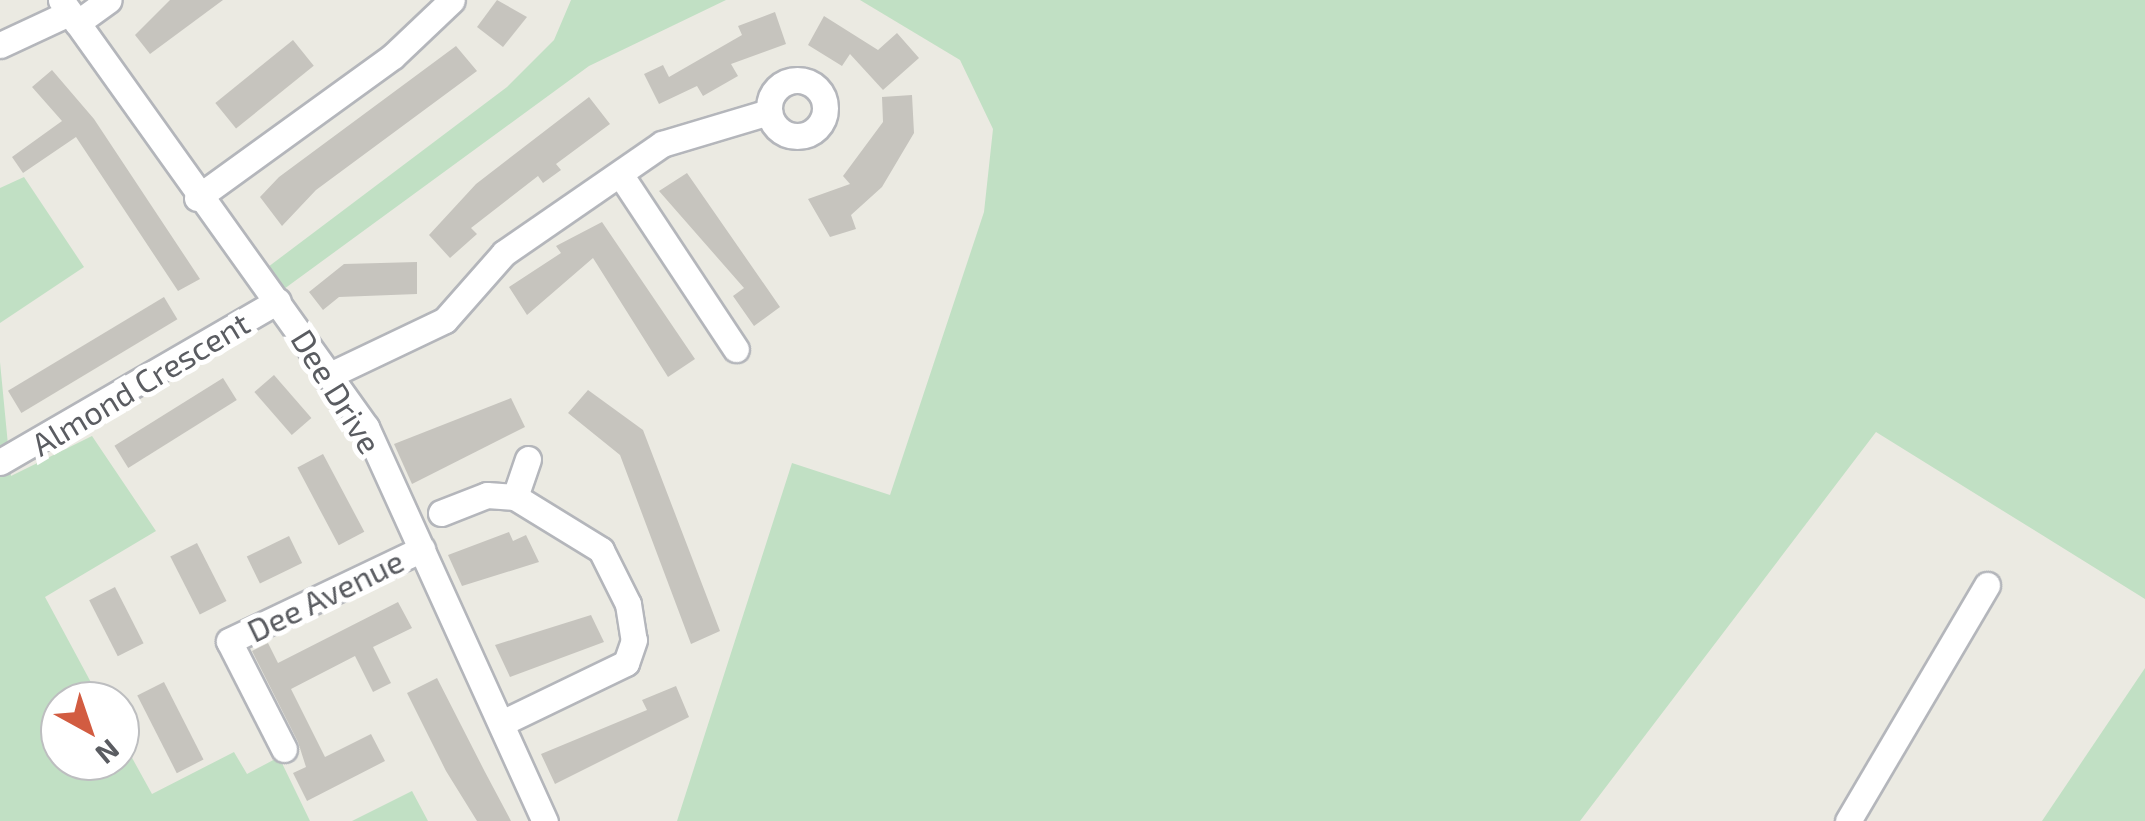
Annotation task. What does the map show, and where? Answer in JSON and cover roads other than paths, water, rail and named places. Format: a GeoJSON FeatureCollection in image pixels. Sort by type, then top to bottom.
{"type":"FeatureCollection","features":[{"type":"Feature","properties":{"kind":"street"},"geometry":{"type":"LineString","coordinates":[[0,45],[69,12],[109,0]]}},
{"type":"Feature","properties":{"kind":"street"},"geometry":{"type":"LineString","coordinates":[[196,198],[393,56],[452,0]]}},
{"type":"Feature","properties":{"kind":"street","name":"Dee Drive"},"geometry":{"type":"LineString","coordinates":[[69,12],[196,198],[332,374],[422,549],[545,821]]}},
{"type":"Feature","properties":{"kind":"street"},"geometry":{"type":"LineString","coordinates":[[332,374],[445,320],[504,253],[662,144],[769,112]]}},
{"type":"Feature","properties":{"kind":"street"},"geometry":{"type":"LineString","coordinates":[[620,174],[736,349]]}},
{"type":"Feature","properties":{"kind":"street","name":"Almond Crescent"},"geometry":{"type":"LineString","coordinates":[[0,462],[278,301]]}},
{"type":"Feature","properties":{"kind":"street"},"geometry":{"type":"LineString","coordinates":[[515,497],[528,459]]}},
{"type":"Feature","properties":{"kind":"street"},"geometry":{"type":"LineString","coordinates":[[441,513],[487,495],[515,497],[612,564],[634,640],[626,664],[502,724]]}},
{"type":"Feature","properties":{"kind":"street","name":"Dee Avenue"},"geometry":{"type":"LineString","coordinates":[[284,748],[230,641],[422,549]]}},
{"type":"Feature","properties":{"kind":"street"},"geometry":{"type":"LineString","coordinates":[[1848,821],[1987,585]]}}]}
